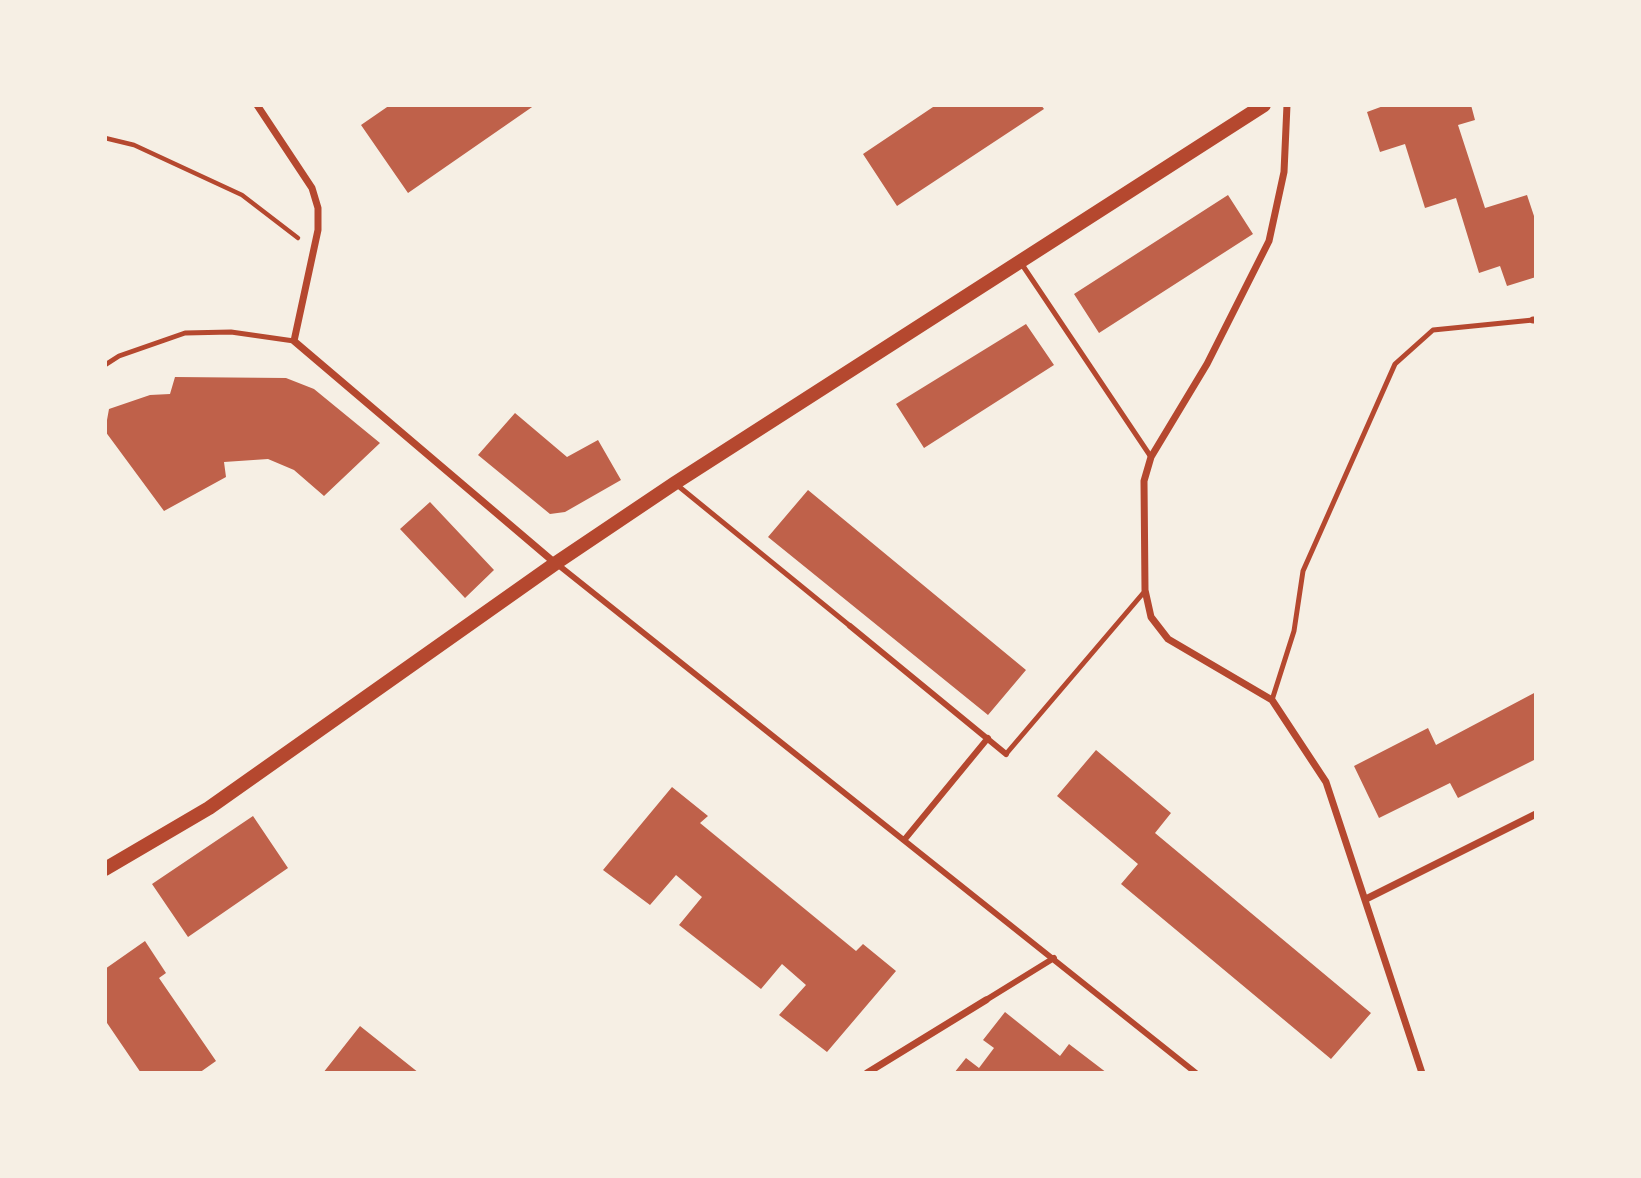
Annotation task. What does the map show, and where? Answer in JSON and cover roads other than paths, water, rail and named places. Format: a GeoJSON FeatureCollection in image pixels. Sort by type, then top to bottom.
{"type":"FeatureCollection","features":[{"type":"Feature","properties":{"kind":"main road"},"geometry":{"type":"LineString","coordinates":[[105,869],[209,808],[556,563],[675,483],[1264,105]]}},
{"type":"Feature","properties":{"kind":"street"},"geometry":{"type":"LineString","coordinates":[[257,105],[312,188],[318,208],[318,230],[294,341],[556,563],[1196,1073]]}},
{"type":"Feature","properties":{"kind":"street"},"geometry":{"type":"LineString","coordinates":[[1287,105],[1284,172],[1269,242],[1207,364],[1151,457],[1144,481],[1145,590],[1151,617],[1168,639],[1272,700],[1326,782],[1422,1073]]}},
{"type":"Feature","properties":{"kind":"street"},"geometry":{"type":"LineString","coordinates":[[850,626],[1006,754]]}},
{"type":"Feature","properties":{"kind":"street"},"geometry":{"type":"LineString","coordinates":[[905,839],[988,738]]}},
{"type":"Feature","properties":{"kind":"street"},"geometry":{"type":"LineString","coordinates":[[1366,899],[1536,814]]}},
{"type":"Feature","properties":{"kind":"street"},"geometry":{"type":"LineString","coordinates":[[867,1073],[1054,958]]}},
{"type":"Feature","properties":{"kind":"lane"},"geometry":{"type":"LineString","coordinates":[[1019,260],[1151,457]]}},
{"type":"Feature","properties":{"kind":"lane"},"geometry":{"type":"LineString","coordinates":[[1272,700],[1294,631],[1303,571],[1395,364],[1433,330],[1534,320]]}},
{"type":"Feature","properties":{"kind":"lane"},"geometry":{"type":"LineString","coordinates":[[105,365],[120,356],[185,333],[231,332],[294,341]]}},
{"type":"Feature","properties":{"kind":"lane"},"geometry":{"type":"LineString","coordinates":[[675,483],[850,626]]}},
{"type":"Feature","properties":{"kind":"lane"},"geometry":{"type":"LineString","coordinates":[[1006,754],[1145,590]]}}]}
